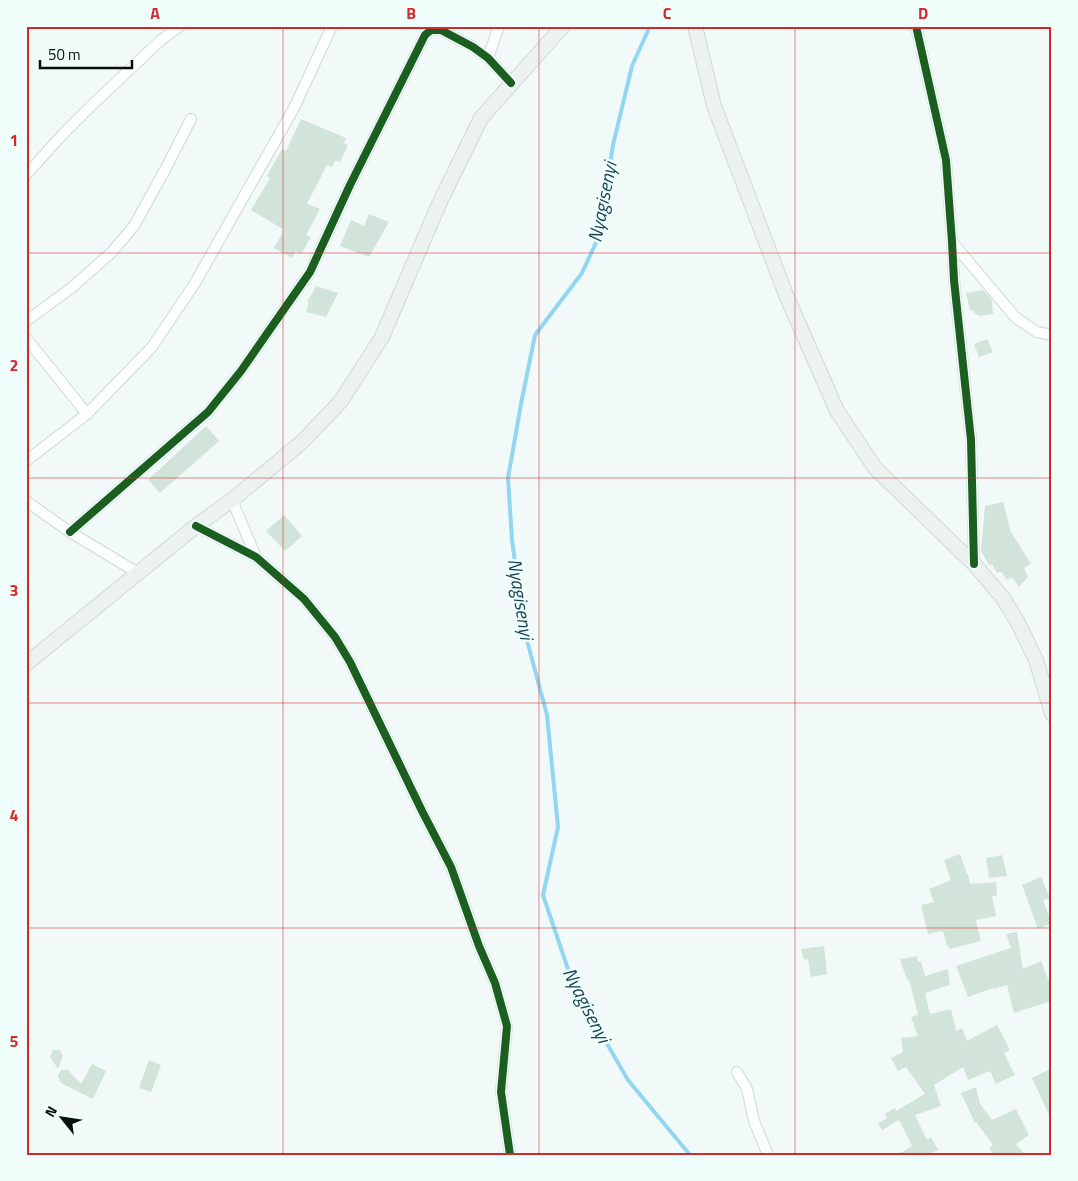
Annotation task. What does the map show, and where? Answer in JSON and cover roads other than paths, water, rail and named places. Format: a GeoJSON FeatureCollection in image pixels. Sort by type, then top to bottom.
{"type":"FeatureCollection","features":[{"type":"Feature","properties":{"kind":"main road"},"geometry":{"type":"LineString","coordinates":[[26,664],[302,442],[341,401],[382,337],[439,204],[481,118],[563,26]]}},
{"type":"Feature","properties":{"kind":"main road"},"geometry":{"type":"LineString","coordinates":[[695,26],[714,106],[786,295],[837,411],[875,468],[974,564],[1003,598],[1017,621],[1036,660],[1052,714]]}},
{"type":"Feature","properties":{"kind":"street"},"geometry":{"type":"LineString","coordinates":[[26,175],[90,107],[161,40],[180,26]]}},
{"type":"Feature","properties":{"kind":"street"},"geometry":{"type":"LineString","coordinates":[[26,461],[87,414],[152,347],[195,283],[294,108],[332,26]]}},
{"type":"Feature","properties":{"kind":"street"},"geometry":{"type":"LineString","coordinates":[[488,58],[499,26]]}},
{"type":"Feature","properties":{"kind":"street"},"geometry":{"type":"LineString","coordinates":[[916,26],[946,160],[954,280],[971,440],[974,564]]}},
{"type":"Feature","properties":{"kind":"street"},"geometry":{"type":"LineString","coordinates":[[70,532],[208,412],[241,371],[310,272],[350,185],[424,35],[431,30],[441,28],[488,58],[511,83]]}},
{"type":"Feature","properties":{"kind":"street"},"geometry":{"type":"LineString","coordinates":[[26,321],[70,289],[104,260],[134,226],[191,119]]}},
{"type":"Feature","properties":{"kind":"street"},"geometry":{"type":"LineString","coordinates":[[952,242],[1016,318],[1036,332],[1052,336]]}},
{"type":"Feature","properties":{"kind":"street"},"geometry":{"type":"LineString","coordinates":[[26,338],[87,414]]}},
{"type":"Feature","properties":{"kind":"street"},"geometry":{"type":"LineString","coordinates":[[232,500],[256,557]]}},
{"type":"Feature","properties":{"kind":"street"},"geometry":{"type":"LineString","coordinates":[[26,501],[70,532],[138,573]]}},
{"type":"Feature","properties":{"kind":"street"},"geometry":{"type":"LineString","coordinates":[[196,526],[256,557],[304,599],[335,637],[350,662],[414,790],[422,811],[452,867],[479,946],[494,983],[507,1026],[501,1092],[510,1155]]}},
{"type":"Feature","properties":{"kind":"street"},"geometry":{"type":"LineString","coordinates":[[737,1072],[747,1089],[754,1121],[768,1155]]}},
{"type":"Feature","properties":{"kind":"waterway","name":"Nyagisenyi"},"geometry":{"type":"LineString","coordinates":[[650,26],[632,66],[613,145],[599,236],[582,273],[535,335],[508,478],[512,540],[525,633],[547,715],[558,827],[543,895],[574,987],[628,1080],[690,1155]]}}]}
